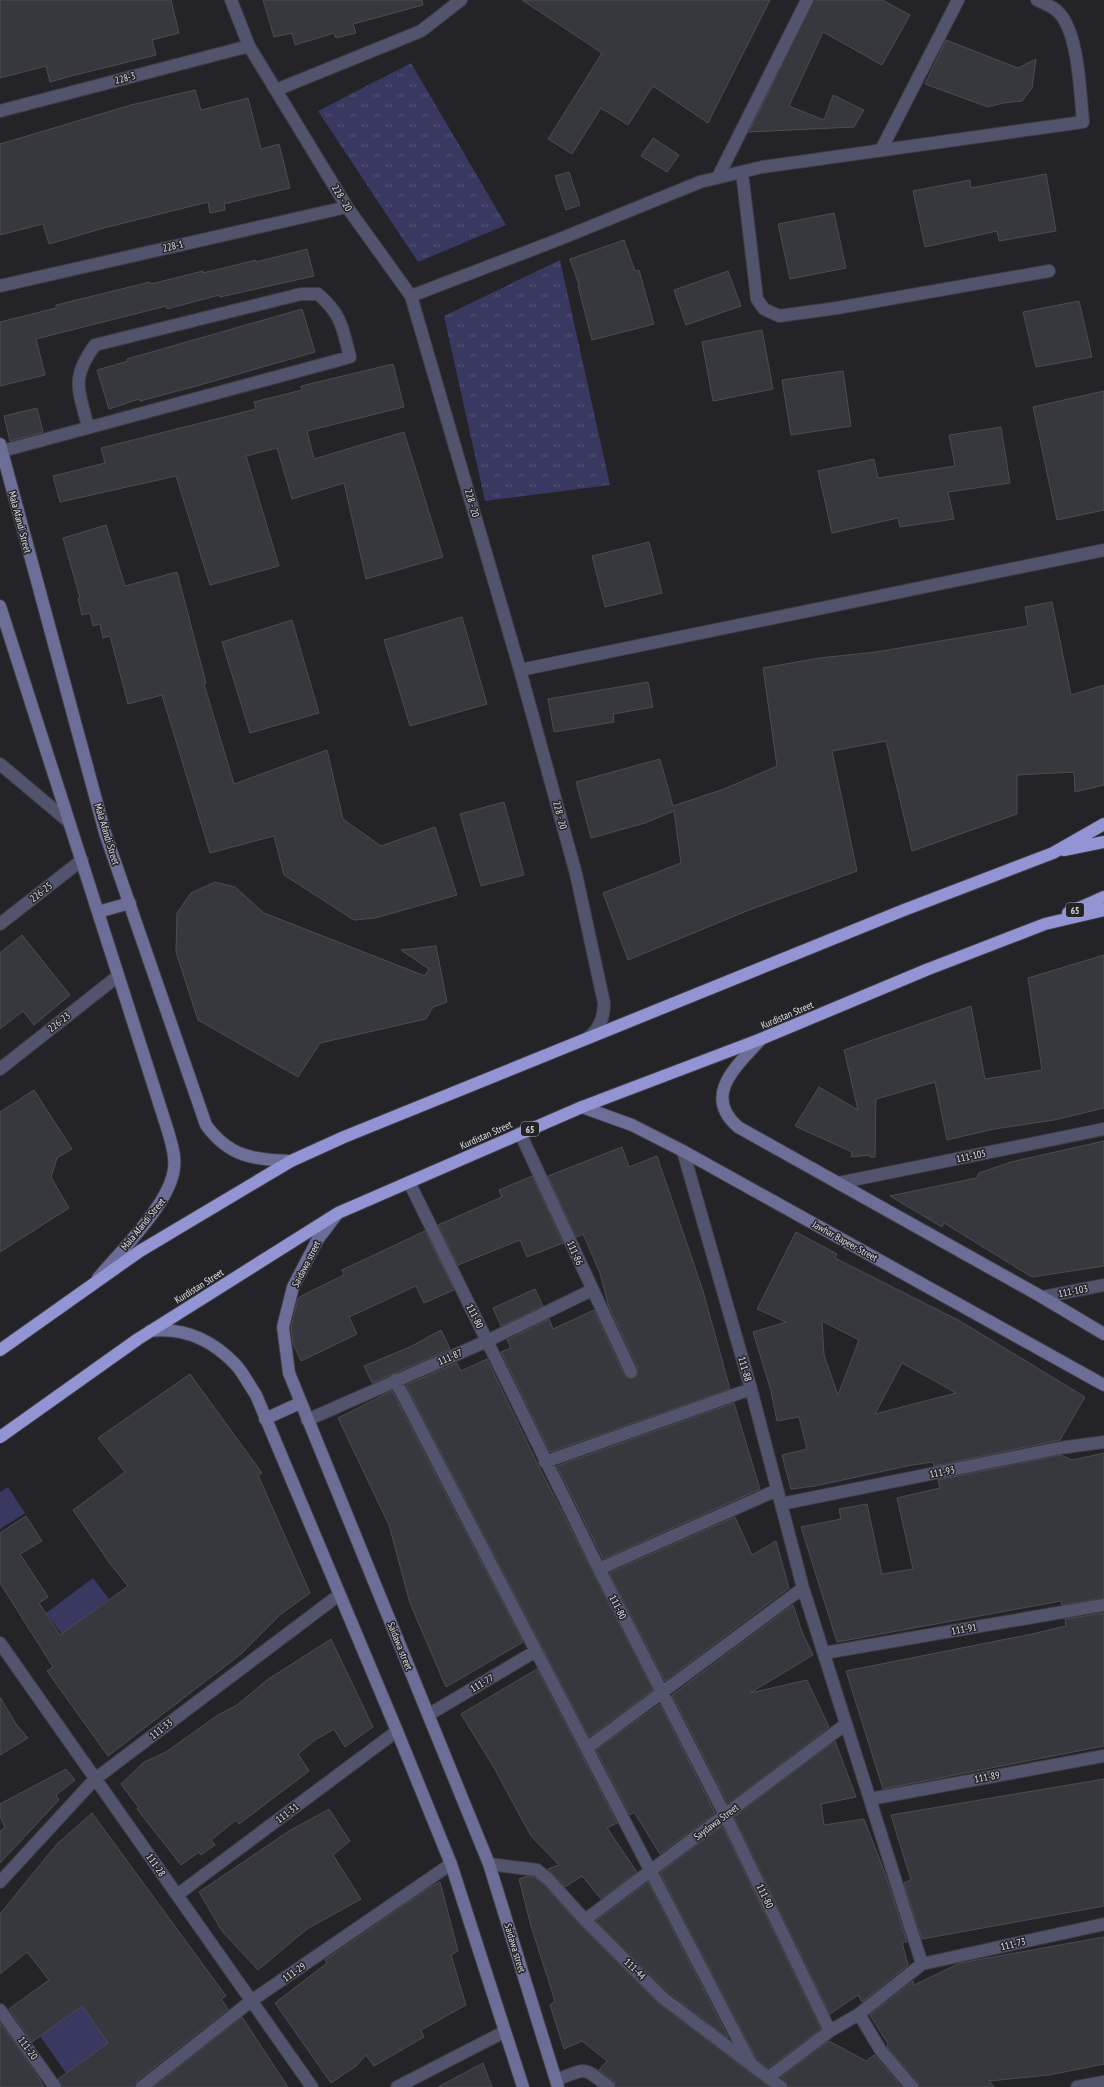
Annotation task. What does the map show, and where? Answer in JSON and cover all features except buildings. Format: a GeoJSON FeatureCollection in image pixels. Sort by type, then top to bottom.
{"type":"FeatureCollection","features":[{"type":"Feature","properties":{"kind":"highway"},"geometry":{"type":"LineString","coordinates":[[0,1350],[140,1252],[291,1161],[344,1137],[904,910],[1053,853],[1104,824]]}},
{"type":"Feature","properties":{"kind":"highway"},"geometry":{"type":"LineString","coordinates":[[1053,853],[1104,842]]}},
{"type":"Feature","properties":{"kind":"highway","name":"Kurdistan Street"},"geometry":{"type":"LineString","coordinates":[[0,1437],[150,1331],[338,1213],[582,1107],[761,1039],[926,970],[1045,924],[1104,897]]}},
{"type":"Feature","properties":{"kind":"highway","name":"Kurdistan Street"},"geometry":{"type":"LineString","coordinates":[[1045,924],[1104,910]]}},
{"type":"Feature","properties":{"kind":"main road","name":"Mala Afandi Street"},"geometry":{"type":"LineString","coordinates":[[1,448],[105,833],[206,1125],[225,1146],[242,1155],[258,1159],[291,1161]]}},
{"type":"Feature","properties":{"kind":"main road","name":"Mala Afandi Street"},"geometry":{"type":"LineString","coordinates":[[0,606],[168,1131],[175,1160],[168,1190],[160,1204],[93,1285]]}},
{"type":"Feature","properties":{"kind":"main road"},"geometry":{"type":"LineString","coordinates":[[98,912],[130,903]]}},
{"type":"Feature","properties":{"kind":"main road"},"geometry":{"type":"LineString","coordinates":[[761,1039],[731,1073],[724,1087],[723,1102],[728,1116],[738,1128],[1042,1297],[1104,1334]]}},
{"type":"Feature","properties":{"kind":"main road","name":"Jawhar Bapeer Street"},"geometry":{"type":"LineString","coordinates":[[582,1107],[632,1125],[683,1150],[1104,1385]]}},
{"type":"Feature","properties":{"kind":"main road","name":"Saidawa street"},"geometry":{"type":"LineString","coordinates":[[338,1213],[318,1239],[298,1274],[283,1321],[283,1333],[289,1373],[489,1864],[557,2084]]}},
{"type":"Feature","properties":{"kind":"main road"},"geometry":{"type":"LineString","coordinates":[[150,1331],[177,1330],[189,1333],[219,1350],[236,1364],[256,1394],[339,1595],[398,1731],[451,1864],[523,2087]]}},
{"type":"Feature","properties":{"kind":"main road"},"geometry":{"type":"LineString","coordinates":[[266,1419],[300,1403]]}},
{"type":"Feature","properties":{"kind":"street","name":"228 - 20"},"geometry":{"type":"LineString","coordinates":[[231,0],[249,46],[347,207],[411,296],[520,670],[576,874],[604,1003],[603,1018],[595,1032],[583,1041]]}},
{"type":"Feature","properties":{"kind":"street"},"geometry":{"type":"LineString","coordinates":[[276,90],[421,31],[460,0]]}},
{"type":"Feature","properties":{"kind":"street"},"geometry":{"type":"LineString","coordinates":[[718,177],[807,0]]}},
{"type":"Feature","properties":{"kind":"street"},"geometry":{"type":"LineString","coordinates":[[881,150],[958,0]]}},
{"type":"Feature","properties":{"kind":"street"},"geometry":{"type":"LineString","coordinates":[[411,296],[560,239],[700,182],[718,177],[762,167],[1083,122],[1074,40],[1068,25],[1057,11],[1037,0]]}},
{"type":"Feature","properties":{"kind":"street","name":"228-3"},"geometry":{"type":"LineString","coordinates":[[0,111],[249,46]]}},
{"type":"Feature","properties":{"kind":"street"},"geometry":{"type":"LineString","coordinates":[[742,172],[757,299],[764,310],[779,316],[837,308],[1049,271]]}},
{"type":"Feature","properties":{"kind":"street","name":"228-1"},"geometry":{"type":"LineString","coordinates":[[0,286],[347,207]]}},
{"type":"Feature","properties":{"kind":"street"},"geometry":{"type":"LineString","coordinates":[[1,448],[88,427],[350,358],[342,323],[332,306],[318,294],[300,294],[94,345],[83,361],[77,384],[88,427]]}},
{"type":"Feature","properties":{"kind":"street"},"geometry":{"type":"LineString","coordinates":[[520,670],[1104,550]]}},
{"type":"Feature","properties":{"kind":"street"},"geometry":{"type":"LineString","coordinates":[[0,764],[69,822]]}},
{"type":"Feature","properties":{"kind":"street","name":"226-25"},"geometry":{"type":"LineString","coordinates":[[0,924],[82,860]]}},
{"type":"Feature","properties":{"kind":"street","name":"226-23"},"geometry":{"type":"LineString","coordinates":[[0,1069],[118,976]]}},
{"type":"Feature","properties":{"kind":"street","name":"111-105"},"geometry":{"type":"LineString","coordinates":[[838,1183],[1104,1129]]}},
{"type":"Feature","properties":{"kind":"street","name":"111-86"},"geometry":{"type":"LineString","coordinates":[[520,1133],[631,1372]]}},
{"type":"Feature","properties":{"kind":"street","name":"111-88"},"geometry":{"type":"LineString","coordinates":[[683,1150],[751,1389],[803,1588],[922,1964]]}},
{"type":"Feature","properties":{"kind":"street","name":"111-80"},"geometry":{"type":"LineString","coordinates":[[409,1182],[488,1341],[545,1462],[598,1569],[725,1815],[830,2030]]}},
{"type":"Feature","properties":{"kind":"street","name":"111-103"},"geometry":{"type":"LineString","coordinates":[[1042,1297],[1104,1285]]}},
{"type":"Feature","properties":{"kind":"street","name":"111-87"},"geometry":{"type":"LineString","coordinates":[[307,1420],[488,1341],[592,1290]]}},
{"type":"Feature","properties":{"kind":"street"},"geometry":{"type":"LineString","coordinates":[[396,1380],[752,2066]]}},
{"type":"Feature","properties":{"kind":"street"},"geometry":{"type":"LineString","coordinates":[[545,1462],[751,1389]]}},
{"type":"Feature","properties":{"kind":"street","name":"111-93"},"geometry":{"type":"LineString","coordinates":[[781,1504],[1060,1448],[1104,1442]]}},
{"type":"Feature","properties":{"kind":"street"},"geometry":{"type":"LineString","coordinates":[[598,1569],[777,1490]]}},
{"type":"Feature","properties":{"kind":"street"},"geometry":{"type":"LineString","coordinates":[[587,1748],[663,1694],[803,1588]]}},
{"type":"Feature","properties":{"kind":"street","name":"111-33"},"geometry":{"type":"LineString","coordinates":[[0,1882],[95,1779],[339,1595]]}},
{"type":"Feature","properties":{"kind":"street","name":"111-91"},"geometry":{"type":"LineString","coordinates":[[824,1653],[1104,1605]]}},
{"type":"Feature","properties":{"kind":"street","name":"111-28"},"geometry":{"type":"LineString","coordinates":[[0,1643],[312,2087]]}},
{"type":"Feature","properties":{"kind":"street","name":"111-77"},"geometry":{"type":"LineString","coordinates":[[428,1715],[536,1651]]}},
{"type":"Feature","properties":{"kind":"street","name":"Saydawa Street"},"geometry":{"type":"LineString","coordinates":[[585,1920],[846,1724]]}},
{"type":"Feature","properties":{"kind":"street","name":"111-31"},"geometry":{"type":"LineString","coordinates":[[178,1895],[398,1731]]}},
{"type":"Feature","properties":{"kind":"street","name":"111-89"},"geometry":{"type":"LineString","coordinates":[[870,1799],[1104,1756]]}},
{"type":"Feature","properties":{"kind":"street","name":"111-29"},"geometry":{"type":"LineString","coordinates":[[142,2087],[251,2001],[451,1864]]}},
{"type":"Feature","properties":{"kind":"street","name":"111-44"},"geometry":{"type":"LineString","coordinates":[[489,1864],[537,1870],[548,1879],[585,1920],[663,1998],[781,2087]]}},
{"type":"Feature","properties":{"kind":"street","name":"111-73"},"geometry":{"type":"LineString","coordinates":[[922,1964],[1104,1924]]}},
{"type":"Feature","properties":{"kind":"street"},"geometry":{"type":"LineString","coordinates":[[769,2077],[830,2030],[859,2014],[922,1964]]}},
{"type":"Feature","properties":{"kind":"street","name":"111-20"},"geometry":{"type":"LineString","coordinates":[[0,2010],[55,2087]]}},
{"type":"Feature","properties":{"kind":"street"},"geometry":{"type":"LineString","coordinates":[[859,2014],[881,2051],[912,2087]]}},
{"type":"Feature","properties":{"kind":"street"},"geometry":{"type":"LineString","coordinates":[[397,2087],[504,2032]]}},
{"type":"Feature","properties":{"kind":"street"},"geometry":{"type":"LineString","coordinates":[[557,2084],[581,2070],[589,2071],[609,2087]]}},
{"type":"Feature","properties":{"kind":"street"},"geometry":{"type":"LineString","coordinates":[[1077,2087],[1104,2082]]}},
{"type":"Feature","properties":{"kind":"green space"},"geometry":{"type":"Polygon","coordinates":[[[411,63],[506,225],[418,262],[318,111],[411,63]]]}},
{"type":"Feature","properties":{"kind":"green space"},"geometry":{"type":"Polygon","coordinates":[[[560,260],[610,485],[485,501],[444,316],[560,260]]]}},
{"type":"Feature","properties":{"kind":"green space"},"geometry":{"type":"Polygon","coordinates":[[[8,1487],[25,1513],[0,1529],[0,1492],[8,1487]]]}},
{"type":"Feature","properties":{"kind":"green space"},"geometry":{"type":"Polygon","coordinates":[[[93,1578],[109,1599],[62,1634],[46,1613],[93,1578]]]}},
{"type":"Feature","properties":{"kind":"green space"},"geometry":{"type":"Polygon","coordinates":[[[82,2006],[108,2043],[66,2073],[40,2036],[82,2006]]]}}]}
